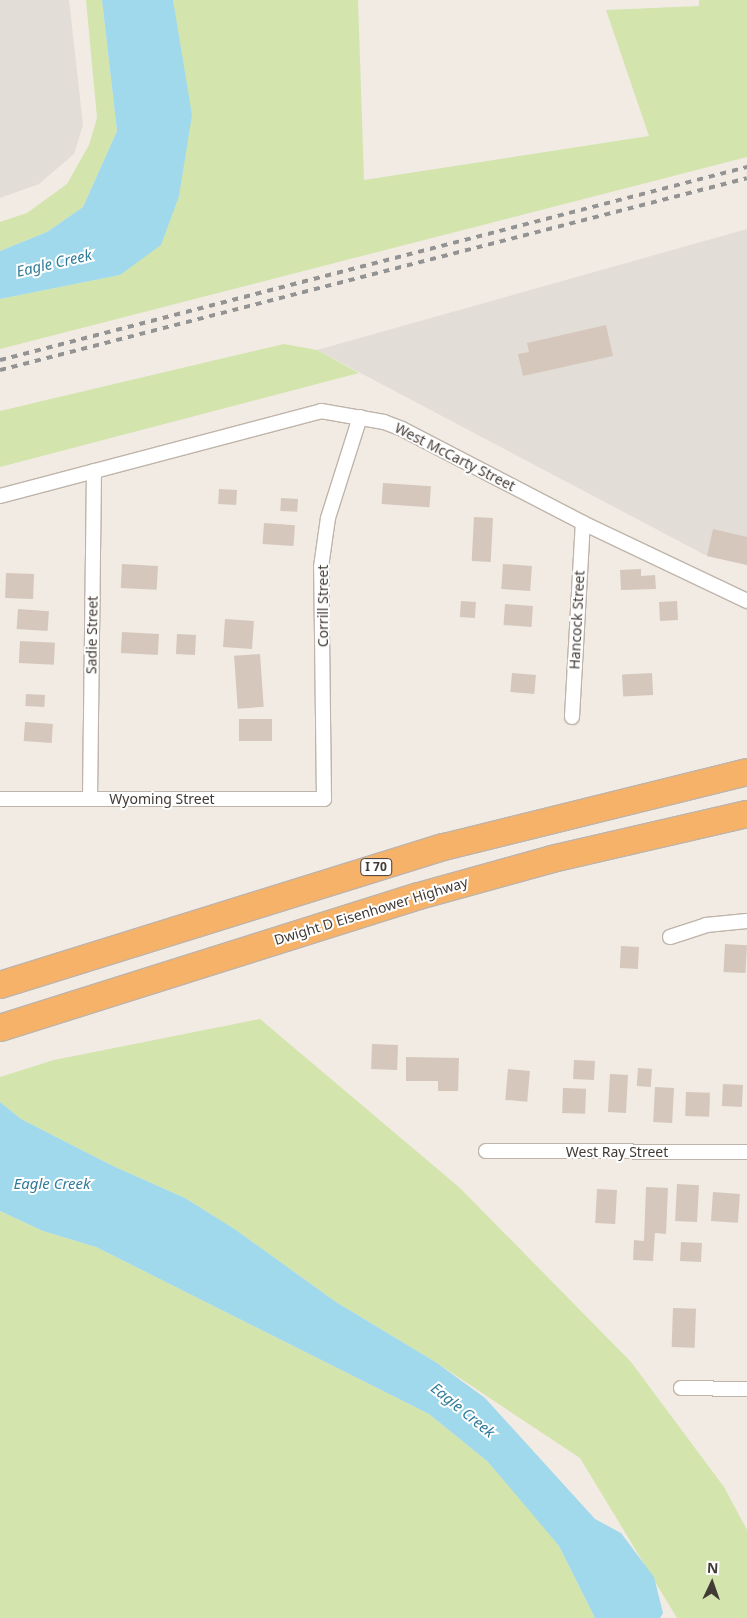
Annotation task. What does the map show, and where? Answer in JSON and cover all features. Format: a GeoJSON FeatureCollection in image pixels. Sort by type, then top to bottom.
{"type":"FeatureCollection","features":[{"type":"Feature","properties":{"kind":"highway","name":"I 70"},"geometry":{"type":"LineString","coordinates":[[5,983],[453,844],[747,772]]}},
{"type":"Feature","properties":{"kind":"highway","name":"Dwight D Eisenhower Highway"},"geometry":{"type":"LineString","coordinates":[[0,1028],[428,893],[552,859],[747,814]]}},
{"type":"Feature","properties":{"kind":"street","name":"West McCarty Street"},"geometry":{"type":"LineString","coordinates":[[0,496],[321,411],[360,417],[402,429],[583,522],[747,601]]}},
{"type":"Feature","properties":{"kind":"street","name":"Corrill Street"},"geometry":{"type":"LineString","coordinates":[[324,799],[321,567],[328,518],[360,417]]}},
{"type":"Feature","properties":{"kind":"street","name":"Sadie Street"},"geometry":{"type":"LineString","coordinates":[[90,799],[94,471]]}},
{"type":"Feature","properties":{"kind":"street","name":"Hancock Street"},"geometry":{"type":"LineString","coordinates":[[572,717],[583,522]]}},
{"type":"Feature","properties":{"kind":"street","name":"Wyoming Street"},"geometry":{"type":"LineString","coordinates":[[0,799],[324,799]]}},
{"type":"Feature","properties":{"kind":"street"},"geometry":{"type":"LineString","coordinates":[[670,937],[706,925],[747,921]]}},
{"type":"Feature","properties":{"kind":"street","name":"West Ray Street"},"geometry":{"type":"LineString","coordinates":[[486,1151],[747,1152]]}},
{"type":"Feature","properties":{"kind":"street"},"geometry":{"type":"LineString","coordinates":[[681,1388],[747,1389]]}},
{"type":"Feature","properties":{"kind":"shaded area"},"geometry":{"type":"Polygon","coordinates":[[[0,0],[69,0],[83,125],[74,154],[39,184],[0,198],[0,0]]]}},
{"type":"Feature","properties":{"kind":"shaded area"},"geometry":{"type":"Polygon","coordinates":[[[747,229],[747,565],[707,556],[317,350],[747,229]]]}},
{"type":"Feature","properties":{"kind":"green space"},"geometry":{"type":"Polygon","coordinates":[[[86,0],[102,0],[117,131],[83,207],[47,232],[0,251],[0,222],[27,213],[67,184],[89,145],[97,118],[86,0]]]}},
{"type":"Feature","properties":{"kind":"green space"},"geometry":{"type":"Polygon","coordinates":[[[173,0],[358,0],[364,180],[649,136],[606,10],[699,6],[699,0],[747,0],[747,157],[0,349],[0,299],[120,275],[174,12],[173,0]]]}},
{"type":"Feature","properties":{"kind":"green space"},"geometry":{"type":"Polygon","coordinates":[[[284,344],[317,350],[359,373],[0,467],[0,411],[284,344]]]}},
{"type":"Feature","properties":{"kind":"green space"},"geometry":{"type":"Polygon","coordinates":[[[260,1019],[460,1188],[631,1362],[724,1487],[747,1530],[747,1618],[677,1618],[580,1458],[437,1363],[336,1302],[236,1230],[185,1198],[113,1166],[21,1119],[0,1102],[0,1077],[54,1060],[260,1019]]]}},
{"type":"Feature","properties":{"kind":"green space"},"geometry":{"type":"Polygon","coordinates":[[[0,1211],[43,1231],[96,1247],[429,1414],[487,1461],[559,1546],[595,1618],[0,1618],[0,1211]]]}},
{"type":"Feature","properties":{"kind":"water","name":"Eagle Creek"},"geometry":{"type":"Polygon","coordinates":[[[102,0],[173,0],[192,115],[179,196],[161,245],[120,275],[0,299],[0,251],[47,232],[83,207],[117,131],[102,0]]]}},
{"type":"Feature","properties":{"kind":"water","name":"Eagle Creek"},"geometry":{"type":"Polygon","coordinates":[[[0,1102],[21,1119],[113,1166],[185,1198],[236,1230],[336,1302],[437,1363],[485,1398],[595,1519],[621,1533],[654,1577],[663,1613],[660,1618],[595,1618],[559,1546],[487,1461],[429,1414],[96,1247],[43,1231],[0,1211],[0,1102]]]}},
{"type":"Feature","properties":{"kind":"building"},"geometry":{"type":"Polygon","coordinates":[[[606,325],[613,356],[523,376],[518,354],[529,352],[527,343],[606,325]]]}},
{"type":"Feature","properties":{"kind":"building"},"geometry":{"type":"Polygon","coordinates":[[[383,483],[431,486],[429,507],[382,504],[383,483]]]}},
{"type":"Feature","properties":{"kind":"building"},"geometry":{"type":"Polygon","coordinates":[[[219,489],[237,490],[236,505],[218,504],[219,489]]]}},
{"type":"Feature","properties":{"kind":"building"},"geometry":{"type":"Polygon","coordinates":[[[281,498],[298,499],[297,512],[280,511],[281,498]]]}},
{"type":"Feature","properties":{"kind":"building"},"geometry":{"type":"Polygon","coordinates":[[[474,517],[493,518],[491,562],[472,561],[474,517]]]}},
{"type":"Feature","properties":{"kind":"building"},"geometry":{"type":"Polygon","coordinates":[[[264,523],[295,525],[293,546],[263,544],[264,523]]]}},
{"type":"Feature","properties":{"kind":"building"},"geometry":{"type":"Polygon","coordinates":[[[713,529],[747,537],[747,565],[707,556],[713,529]]]}},
{"type":"Feature","properties":{"kind":"building"},"geometry":{"type":"Polygon","coordinates":[[[122,564],[158,566],[157,590],[121,588],[122,564]]]}},
{"type":"Feature","properties":{"kind":"building"},"geometry":{"type":"Polygon","coordinates":[[[503,564],[532,566],[530,591],[501,589],[503,564]]]}},
{"type":"Feature","properties":{"kind":"building"},"geometry":{"type":"Polygon","coordinates":[[[641,569],[641,576],[655,575],[656,589],[621,590],[620,570],[641,569]]]}},
{"type":"Feature","properties":{"kind":"building"},"geometry":{"type":"Polygon","coordinates":[[[6,573],[34,574],[33,599],[5,598],[6,573]]]}},
{"type":"Feature","properties":{"kind":"building"},"geometry":{"type":"Polygon","coordinates":[[[461,601],[476,602],[475,618],[460,617],[461,601]]]}},
{"type":"Feature","properties":{"kind":"building"},"geometry":{"type":"Polygon","coordinates":[[[677,601],[678,620],[660,621],[659,602],[677,601]]]}},
{"type":"Feature","properties":{"kind":"building"},"geometry":{"type":"Polygon","coordinates":[[[505,604],[533,606],[531,627],[504,625],[505,604]]]}},
{"type":"Feature","properties":{"kind":"building"},"geometry":{"type":"Polygon","coordinates":[[[18,609],[49,611],[48,631],[17,629],[18,609]]]}},
{"type":"Feature","properties":{"kind":"building"},"geometry":{"type":"Polygon","coordinates":[[[225,619],[254,621],[252,649],[223,647],[225,619]]]}},
{"type":"Feature","properties":{"kind":"building"},"geometry":{"type":"Polygon","coordinates":[[[122,632],[159,634],[158,655],[121,653],[122,632]]]}},
{"type":"Feature","properties":{"kind":"building"},"geometry":{"type":"Polygon","coordinates":[[[177,634],[196,635],[195,655],[176,654],[177,634]]]}},
{"type":"Feature","properties":{"kind":"building"},"geometry":{"type":"Polygon","coordinates":[[[20,641],[55,643],[54,665],[19,663],[20,641]]]}},
{"type":"Feature","properties":{"kind":"building"},"geometry":{"type":"Polygon","coordinates":[[[260,654],[264,707],[238,709],[234,656],[260,654]]]}},
{"type":"Feature","properties":{"kind":"building"},"geometry":{"type":"Polygon","coordinates":[[[512,673],[536,675],[534,694],[510,692],[512,673]]]}},
{"type":"Feature","properties":{"kind":"building"},"geometry":{"type":"Polygon","coordinates":[[[652,673],[653,695],[623,697],[622,675],[652,673]]]}},
{"type":"Feature","properties":{"kind":"building"},"geometry":{"type":"Polygon","coordinates":[[[26,694],[45,695],[44,707],[25,706],[26,694]]]}},
{"type":"Feature","properties":{"kind":"building"},"geometry":{"type":"Polygon","coordinates":[[[239,719],[272,719],[272,741],[239,741],[239,719]]]}},
{"type":"Feature","properties":{"kind":"building"},"geometry":{"type":"Polygon","coordinates":[[[25,722],[53,724],[52,743],[24,741],[25,722]]]}},
{"type":"Feature","properties":{"kind":"building"},"geometry":{"type":"Polygon","coordinates":[[[725,944],[747,945],[746,973],[724,972],[725,944]]]}},
{"type":"Feature","properties":{"kind":"building"},"geometry":{"type":"Polygon","coordinates":[[[621,946],[639,947],[638,969],[620,968],[621,946]]]}},
{"type":"Feature","properties":{"kind":"building"},"geometry":{"type":"Polygon","coordinates":[[[372,1044],[398,1045],[397,1070],[371,1069],[372,1044]]]}},
{"type":"Feature","properties":{"kind":"building"},"geometry":{"type":"Polygon","coordinates":[[[406,1057],[459,1058],[458,1091],[438,1091],[438,1081],[406,1081],[406,1057]]]}},
{"type":"Feature","properties":{"kind":"building"},"geometry":{"type":"Polygon","coordinates":[[[574,1060],[595,1061],[594,1080],[573,1079],[574,1060]]]}},
{"type":"Feature","properties":{"kind":"building"},"geometry":{"type":"Polygon","coordinates":[[[638,1068],[652,1069],[651,1087],[637,1086],[638,1068]]]}},
{"type":"Feature","properties":{"kind":"building"},"geometry":{"type":"Polygon","coordinates":[[[508,1069],[530,1071],[527,1102],[505,1100],[508,1069]]]}},
{"type":"Feature","properties":{"kind":"building"},"geometry":{"type":"Polygon","coordinates":[[[610,1074],[628,1075],[626,1113],[608,1112],[610,1074]]]}},
{"type":"Feature","properties":{"kind":"building"},"geometry":{"type":"Polygon","coordinates":[[[723,1084],[743,1085],[742,1107],[722,1106],[723,1084]]]}},
{"type":"Feature","properties":{"kind":"building"},"geometry":{"type":"Polygon","coordinates":[[[655,1087],[674,1088],[672,1123],[653,1122],[655,1087]]]}},
{"type":"Feature","properties":{"kind":"building"},"geometry":{"type":"Polygon","coordinates":[[[563,1088],[586,1089],[585,1114],[562,1113],[563,1088]]]}},
{"type":"Feature","properties":{"kind":"building"},"geometry":{"type":"Polygon","coordinates":[[[686,1092],[710,1093],[709,1117],[685,1116],[686,1092]]]}},
{"type":"Feature","properties":{"kind":"building"},"geometry":{"type":"Polygon","coordinates":[[[677,1184],[699,1185],[697,1222],[675,1221],[677,1184]]]}},
{"type":"Feature","properties":{"kind":"building"},"geometry":{"type":"Polygon","coordinates":[[[646,1187],[668,1188],[666,1234],[655,1233],[653,1261],[633,1260],[634,1240],[644,1241],[646,1187]]]}},
{"type":"Feature","properties":{"kind":"building"},"geometry":{"type":"Polygon","coordinates":[[[597,1189],[617,1190],[615,1224],[595,1223],[597,1189]]]}},
{"type":"Feature","properties":{"kind":"building"},"geometry":{"type":"Polygon","coordinates":[[[713,1192],[740,1194],[738,1223],[711,1221],[713,1192]]]}},
{"type":"Feature","properties":{"kind":"building"},"geometry":{"type":"Polygon","coordinates":[[[681,1242],[702,1243],[701,1262],[680,1261],[681,1242]]]}},
{"type":"Feature","properties":{"kind":"building"},"geometry":{"type":"Polygon","coordinates":[[[673,1308],[696,1309],[695,1348],[672,1347],[673,1308]]]}},
{"type":"Feature","properties":{"kind":"railway"},"geometry":{"type":"LineString","coordinates":[[0,360],[747,167]]}},
{"type":"Feature","properties":{"kind":"railway"},"geometry":{"type":"LineString","coordinates":[[0,370],[747,178]]}}]}
